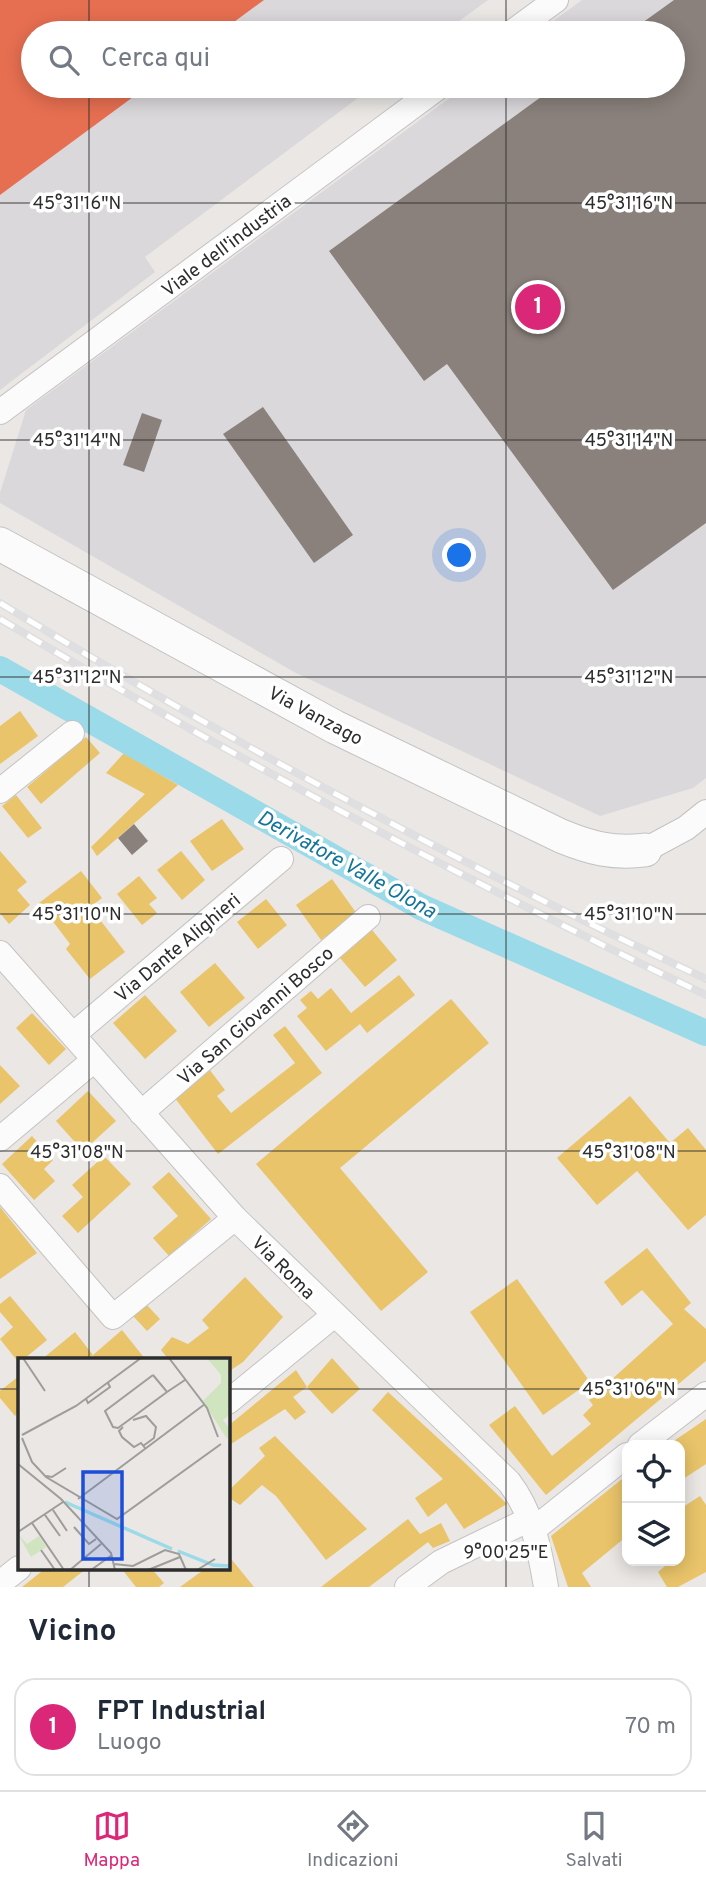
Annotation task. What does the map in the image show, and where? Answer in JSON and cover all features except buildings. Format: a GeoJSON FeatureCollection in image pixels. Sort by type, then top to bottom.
{"type":"FeatureCollection","features":[{"type":"Feature","properties":{"kind":"street"},"geometry":{"type":"LineString","coordinates":[[527,21],[556,0]]}},
{"type":"Feature","properties":{"kind":"street","name":"Viale dell'industria"},"geometry":{"type":"LineString","coordinates":[[0,432],[6,408],[424,98]]}},
{"type":"Feature","properties":{"kind":"street","name":"Via Vanzago"},"geometry":{"type":"LineString","coordinates":[[0,544],[335,727],[549,830],[594,849],[618,852],[645,849]]}},
{"type":"Feature","properties":{"kind":"street"},"geometry":{"type":"LineString","coordinates":[[0,791],[72,733]]}},
{"type":"Feature","properties":{"kind":"street"},"geometry":{"type":"LineString","coordinates":[[645,849],[686,828],[706,812]]}},
{"type":"Feature","properties":{"kind":"street","name":"Via Dante Alighieri"},"geometry":{"type":"LineString","coordinates":[[73,1035],[281,859]]}},
{"type":"Feature","properties":{"kind":"street","name":"Via San Giovanni Bosco"},"geometry":{"type":"LineString","coordinates":[[141,1112],[368,917]]}},
{"type":"Feature","properties":{"kind":"street","name":"Via Roma"},"geometry":{"type":"LineString","coordinates":[[0,953],[235,1217],[333,1316],[509,1482],[521,1498],[531,1524],[546,1587]]}},
{"type":"Feature","properties":{"kind":"street"},"geometry":{"type":"LineString","coordinates":[[0,1139],[94,1060]]}},
{"type":"Feature","properties":{"kind":"street"},"geometry":{"type":"LineString","coordinates":[[0,1186],[113,1317],[235,1217]]}},
{"type":"Feature","properties":{"kind":"street"},"geometry":{"type":"LineString","coordinates":[[229,1401],[333,1316]]}},
{"type":"Feature","properties":{"kind":"street"},"geometry":{"type":"LineString","coordinates":[[646,1440],[706,1394]]}},
{"type":"Feature","properties":{"kind":"street"},"geometry":{"type":"LineString","coordinates":[[407,1587],[441,1562],[531,1524],[622,1459]]}},
{"type":"Feature","properties":{"kind":"street"},"geometry":{"type":"LineString","coordinates":[[0,1583],[18,1569]]}},
{"type":"Feature","properties":{"kind":"shaded area"},"geometry":{"type":"Polygon","coordinates":[[[0,0],[488,0],[459,21],[21,21],[21,98],[358,98],[145,257],[155,272],[0,390],[0,0]]]}},
{"type":"Feature","properties":{"kind":"shaded area"},"geometry":{"type":"Polygon","coordinates":[[[582,0],[706,0],[706,778],[693,788],[600,816],[296,673],[0,503],[0,493],[26,410],[450,98],[685,98],[685,21],[553,21],[582,0]]]}},
{"type":"Feature","properties":{"kind":"waterway","name":"Derivatore Valle Olona"},"geometry":{"type":"LineString","coordinates":[[0,669],[421,907],[706,1033]]}},
{"type":"Feature","properties":{"kind":"railway"},"geometry":{"type":"LineString","coordinates":[[0,603],[172,704],[436,847],[706,979]]}},
{"type":"Feature","properties":{"kind":"railway"},"geometry":{"type":"LineString","coordinates":[[0,619],[260,768],[437,862],[706,995]]}},
{"type":"Feature","properties":{"kind":"place","name":"FPT Industrial"},"geometry":{"type":"Point","coordinates":[538,307]}}]}
